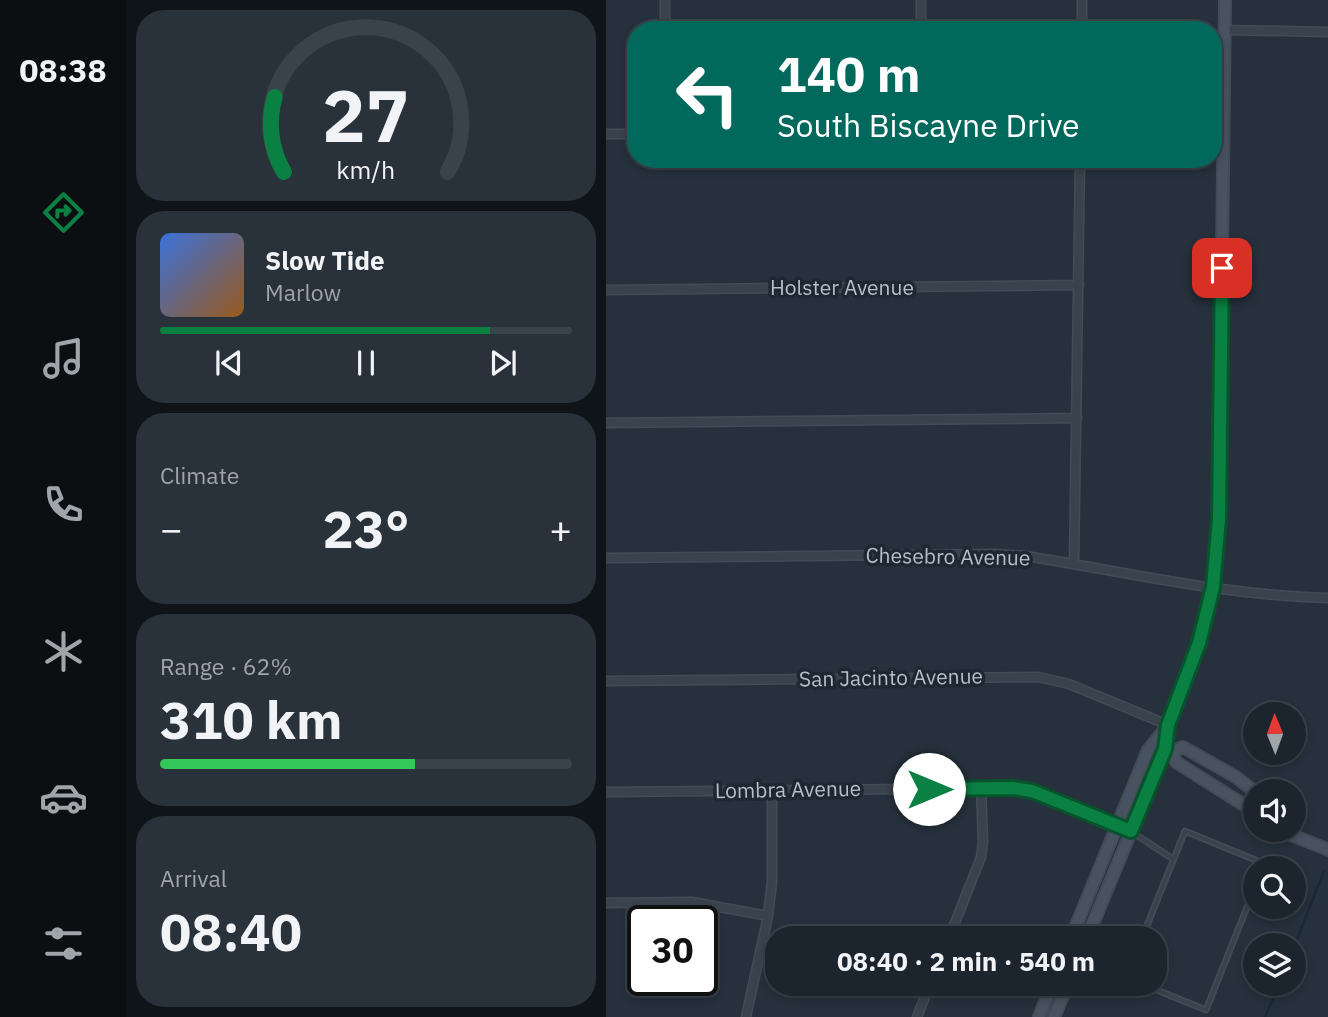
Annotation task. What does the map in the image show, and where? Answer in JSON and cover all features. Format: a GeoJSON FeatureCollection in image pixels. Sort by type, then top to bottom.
{"type":"FeatureCollection","features":[{"type":"Feature","properties":{"kind":"street"},"geometry":{"type":"LineString","coordinates":[[665,0],[665,21]]}},
{"type":"Feature","properties":{"kind":"street"},"geometry":{"type":"LineString","coordinates":[[921,0],[921,21]]}},
{"type":"Feature","properties":{"kind":"street"},"geometry":{"type":"LineString","coordinates":[[1082,0],[1082,21]]}},
{"type":"Feature","properties":{"kind":"street"},"geometry":{"type":"LineString","coordinates":[[1076,926],[1148,750],[1168,725],[1199,643],[1213,587],[1219,519],[1225,0]]}},
{"type":"Feature","properties":{"kind":"street"},"geometry":{"type":"LineString","coordinates":[[1225,30],[1329,32]]}},
{"type":"Feature","properties":{"kind":"street"},"geometry":{"type":"LineString","coordinates":[[606,134],[627,134]]}},
{"type":"Feature","properties":{"kind":"street"},"geometry":{"type":"LineString","coordinates":[[1074,564],[1080,168]]}},
{"type":"Feature","properties":{"kind":"street","name":"Holster Avenue"},"geometry":{"type":"LineString","coordinates":[[606,290],[1079,285]]}},
{"type":"Feature","properties":{"kind":"street"},"geometry":{"type":"LineString","coordinates":[[606,423],[1077,418]]}},
{"type":"Feature","properties":{"kind":"street","name":"Chesebro Avenue"},"geometry":{"type":"LineString","coordinates":[[606,558],[995,554],[1026,556],[1280,597],[1329,598]]}},
{"type":"Feature","properties":{"kind":"street","name":"San Jacinto Avenue"},"geometry":{"type":"LineString","coordinates":[[606,681],[1038,677],[1069,684],[1168,725]]}},
{"type":"Feature","properties":{"kind":"street"},"geometry":{"type":"LineString","coordinates":[[1092,926],[1168,751],[1168,725]]}},
{"type":"Feature","properties":{"kind":"street"},"geometry":{"type":"LineString","coordinates":[[1153,744],[1168,751],[1176,762],[1243,804]]}},
{"type":"Feature","properties":{"kind":"street"},"geometry":{"type":"LineString","coordinates":[[1168,751],[1183,747],[1243,783]]}},
{"type":"Feature","properties":{"kind":"street"},"geometry":{"type":"LineString","coordinates":[[954,926],[981,857],[981,788]]}},
{"type":"Feature","properties":{"kind":"street","name":"Lombra Avenue"},"geometry":{"type":"LineString","coordinates":[[606,792],[1013,788],[1032,791],[1131,831]]}},
{"type":"Feature","properties":{"kind":"street"},"geometry":{"type":"LineString","coordinates":[[746,1017],[768,916],[772,882],[772,790]]}},
{"type":"Feature","properties":{"kind":"street"},"geometry":{"type":"LineString","coordinates":[[1306,837],[1329,850]]}},
{"type":"Feature","properties":{"kind":"street"},"geometry":{"type":"LineString","coordinates":[[606,903],[708,904],[768,916]]}},
{"type":"Feature","properties":{"kind":"street"},"geometry":{"type":"LineString","coordinates":[[917,1017],[925,996]]}},
{"type":"Feature","properties":{"kind":"street"},"geometry":{"type":"LineString","coordinates":[[1039,1017],[1047,996]]}},
{"type":"Feature","properties":{"kind":"street"},"geometry":{"type":"LineString","coordinates":[[1054,1017],[1063,996]]}},
{"type":"Feature","properties":{"kind":"lane"},"geometry":{"type":"LineString","coordinates":[[1131,831],[1174,859]]}},
{"type":"Feature","properties":{"kind":"lane"},"geometry":{"type":"LineString","coordinates":[[1147,926],[1185,831],[1246,856]]}},
{"type":"Feature","properties":{"kind":"lane"},"geometry":{"type":"LineString","coordinates":[[1167,994],[1206,1010],[1243,917]]}},
{"type":"Feature","properties":{"kind":"waterway"},"geometry":{"type":"LineString","coordinates":[[1300,933],[1324,871]]}},
{"type":"Feature","properties":{"kind":"waterway"},"geometry":{"type":"LineString","coordinates":[[1265,1017],[1274,996]]}},
{"type":"Feature","properties":{"kind":"route"},"geometry":{"type":"LineString","coordinates":[[929,789],[1013,788],[1032,791],[1131,831],[1165,749],[1168,725],[1199,643],[1213,587],[1219,519],[1222,268]]}}]}
